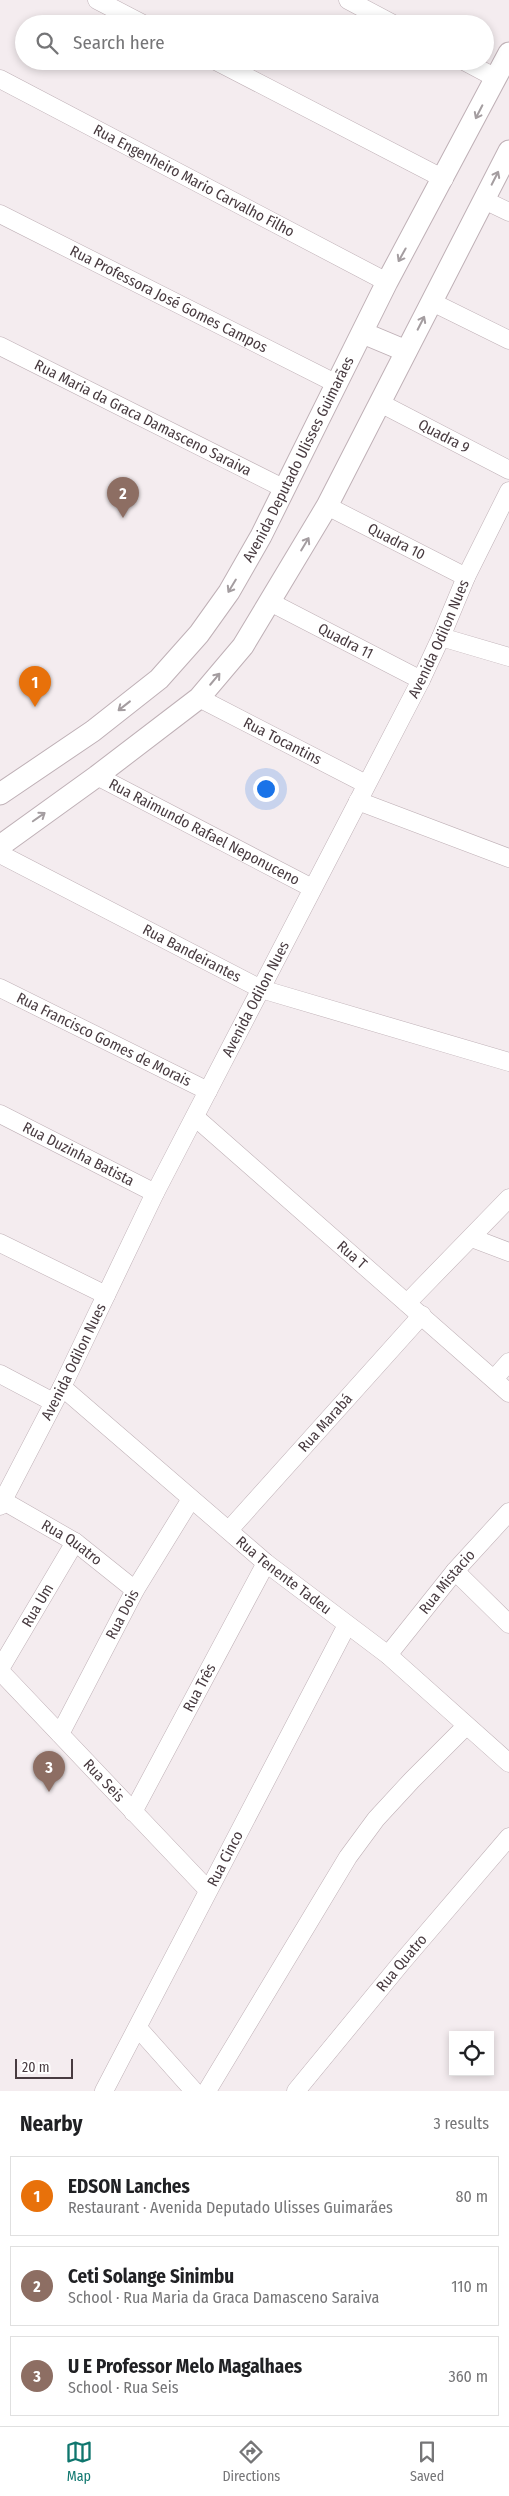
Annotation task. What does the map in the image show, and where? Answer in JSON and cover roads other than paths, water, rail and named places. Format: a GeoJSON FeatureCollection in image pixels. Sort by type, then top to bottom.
{"type":"FeatureCollection","features":[{"type":"Feature","properties":{"kind":"street"},"geometry":{"type":"LineString","coordinates":[[97,0],[126,15]]}},
{"type":"Feature","properties":{"kind":"street"},"geometry":{"type":"LineString","coordinates":[[348,0],[376,15]]}},
{"type":"Feature","properties":{"kind":"street","name":"Avenida Deputado Ulisses Guimarães"},"geometry":{"type":"LineString","coordinates":[[0,792],[93,731],[159,679],[199,634],[229,592],[285,490],[388,282],[509,53]]}},
{"type":"Feature","properties":{"kind":"street"},"geometry":{"type":"LineString","coordinates":[[233,70],[444,179]]}},
{"type":"Feature","properties":{"kind":"street"},"geometry":{"type":"LineString","coordinates":[[481,70],[496,78]]}},
{"type":"Feature","properties":{"kind":"street","name":"Rua Engenheiro Mario Carvalho Filho"},"geometry":{"type":"LineString","coordinates":[[0,79],[388,282]]}},
{"type":"Feature","properties":{"kind":"street"},"geometry":{"type":"LineString","coordinates":[[0,846],[97,776],[199,698],[243,646],[327,506],[509,150]]}},
{"type":"Feature","properties":{"kind":"street"},"geometry":{"type":"LineString","coordinates":[[484,200],[509,212]]}},
{"type":"Feature","properties":{"kind":"street","name":"Rua Professora José Gomes Campos"},"geometry":{"type":"LineString","coordinates":[[0,214],[337,384]]}},
{"type":"Feature","properties":{"kind":"street"},"geometry":{"type":"LineString","coordinates":[[432,302],[509,340]]}},
{"type":"Feature","properties":{"kind":"street"},"geometry":{"type":"LineString","coordinates":[[363,333],[406,351]]}},
{"type":"Feature","properties":{"kind":"street","name":"Rua Maria da Graca Damasceno Saraiva"},"geometry":{"type":"LineString","coordinates":[[0,346],[285,490]]}},
{"type":"Feature","properties":{"kind":"street","name":"Quadra 9"},"geometry":{"type":"LineString","coordinates":[[380,403],[509,470]]}},
{"type":"Feature","properties":{"kind":"street","name":"Avenida Odilon Nues"},"geometry":{"type":"LineString","coordinates":[[1,1502],[58,1394],[155,1193],[420,680],[441,637],[466,577],[509,491]]}},
{"type":"Feature","properties":{"kind":"street","name":"Quadra 10"},"geometry":{"type":"LineString","coordinates":[[327,506],[466,577]]}},
{"type":"Feature","properties":{"kind":"street","name":"Quadra 11"},"geometry":{"type":"LineString","coordinates":[[270,602],[420,680]]}},
{"type":"Feature","properties":{"kind":"street"},"geometry":{"type":"LineString","coordinates":[[441,637],[509,657]]}},
{"type":"Feature","properties":{"kind":"street","name":"Rua Tocantins"},"geometry":{"type":"LineString","coordinates":[[199,698],[366,784]]}},
{"type":"Feature","properties":{"kind":"street","name":"Rua Raimundo Rafael Neponuceno"},"geometry":{"type":"LineString","coordinates":[[97,776],[312,888]]}},
{"type":"Feature","properties":{"kind":"street"},"geometry":{"type":"LineString","coordinates":[[358,801],[509,858]]}},
{"type":"Feature","properties":{"kind":"street","name":"Rua Bandeirantes"},"geometry":{"type":"LineString","coordinates":[[0,854],[261,989],[509,1062]]}},
{"type":"Feature","properties":{"kind":"street","name":"Rua Francisco Gomes de Morais"},"geometry":{"type":"LineString","coordinates":[[0,988],[208,1091]]}},
{"type":"Feature","properties":{"kind":"street","name":"Rua Duzinha Batista"},"geometry":{"type":"LineString","coordinates":[[0,1114],[155,1193]]}},
{"type":"Feature","properties":{"kind":"street","name":"Rua T"},"geometry":{"type":"LineString","coordinates":[[195,1117],[509,1393]]}},
{"type":"Feature","properties":{"kind":"street"},"geometry":{"type":"LineString","coordinates":[[407,1303],[509,1198]]}},
{"type":"Feature","properties":{"kind":"street"},"geometry":{"type":"LineString","coordinates":[[472,1238],[509,1252]]}},
{"type":"Feature","properties":{"kind":"street"},"geometry":{"type":"LineString","coordinates":[[0,1243],[106,1296]]}},
{"type":"Feature","properties":{"kind":"street","name":"Rua Marabá"},"geometry":{"type":"LineString","coordinates":[[229,1530],[422,1315]]}},
{"type":"Feature","properties":{"kind":"street"},"geometry":{"type":"LineString","coordinates":[[494,1379],[509,1362]]}},
{"type":"Feature","properties":{"kind":"street","name":"Rua Tenente Tadeu"},"geometry":{"type":"LineString","coordinates":[[0,1374],[58,1394],[191,1499],[266,1563],[347,1626],[388,1655],[509,1763]]}},
{"type":"Feature","properties":{"kind":"street","name":"Rua Dois"},"geometry":{"type":"LineString","coordinates":[[60,1734],[135,1590],[191,1499]]}},
{"type":"Feature","properties":{"kind":"street","name":"Rua Quatro"},"geometry":{"type":"LineString","coordinates":[[1,1502],[75,1542],[135,1590]]}},
{"type":"Feature","properties":{"kind":"street","name":"Rua Mistacio"},"geometry":{"type":"LineString","coordinates":[[388,1655],[455,1571],[509,1512]]}},
{"type":"Feature","properties":{"kind":"street","name":"Rua Um"},"geometry":{"type":"LineString","coordinates":[[0,1670],[75,1542]]}},
{"type":"Feature","properties":{"kind":"street","name":"Rua Três"},"geometry":{"type":"LineString","coordinates":[[133,1812],[266,1563]]}},
{"type":"Feature","properties":{"kind":"street"},"geometry":{"type":"LineString","coordinates":[[455,1571],[509,1624]]}},
{"type":"Feature","properties":{"kind":"street","name":"Rua Cinco"},"geometry":{"type":"LineString","coordinates":[[104,2091],[347,1626]]}},
{"type":"Feature","properties":{"kind":"street","name":"Rua Seis"},"geometry":{"type":"LineString","coordinates":[[0,1670],[208,1890]]}},
{"type":"Feature","properties":{"kind":"street"},"geometry":{"type":"LineString","coordinates":[[207,2091],[348,1857],[376,1819],[466,1726]]}},
{"type":"Feature","properties":{"kind":"street","name":"Rua Quatro"},"geometry":{"type":"LineString","coordinates":[[296,2091],[402,1962],[509,1837]]}},
{"type":"Feature","properties":{"kind":"street"},"geometry":{"type":"LineString","coordinates":[[138,2028],[194,2091]]}},
{"type":"Feature","properties":{"kind":"place","name":"Ceti Solange Sinimbu"},"geometry":{"type":"Point","coordinates":[123,518]}},
{"type":"Feature","properties":{"kind":"place","name":"EDSON Lanches"},"geometry":{"type":"Point","coordinates":[35,707]}},
{"type":"Feature","properties":{"kind":"place","name":"U E Professor Melo Magalhaes"},"geometry":{"type":"Point","coordinates":[49,1792]}}]}
